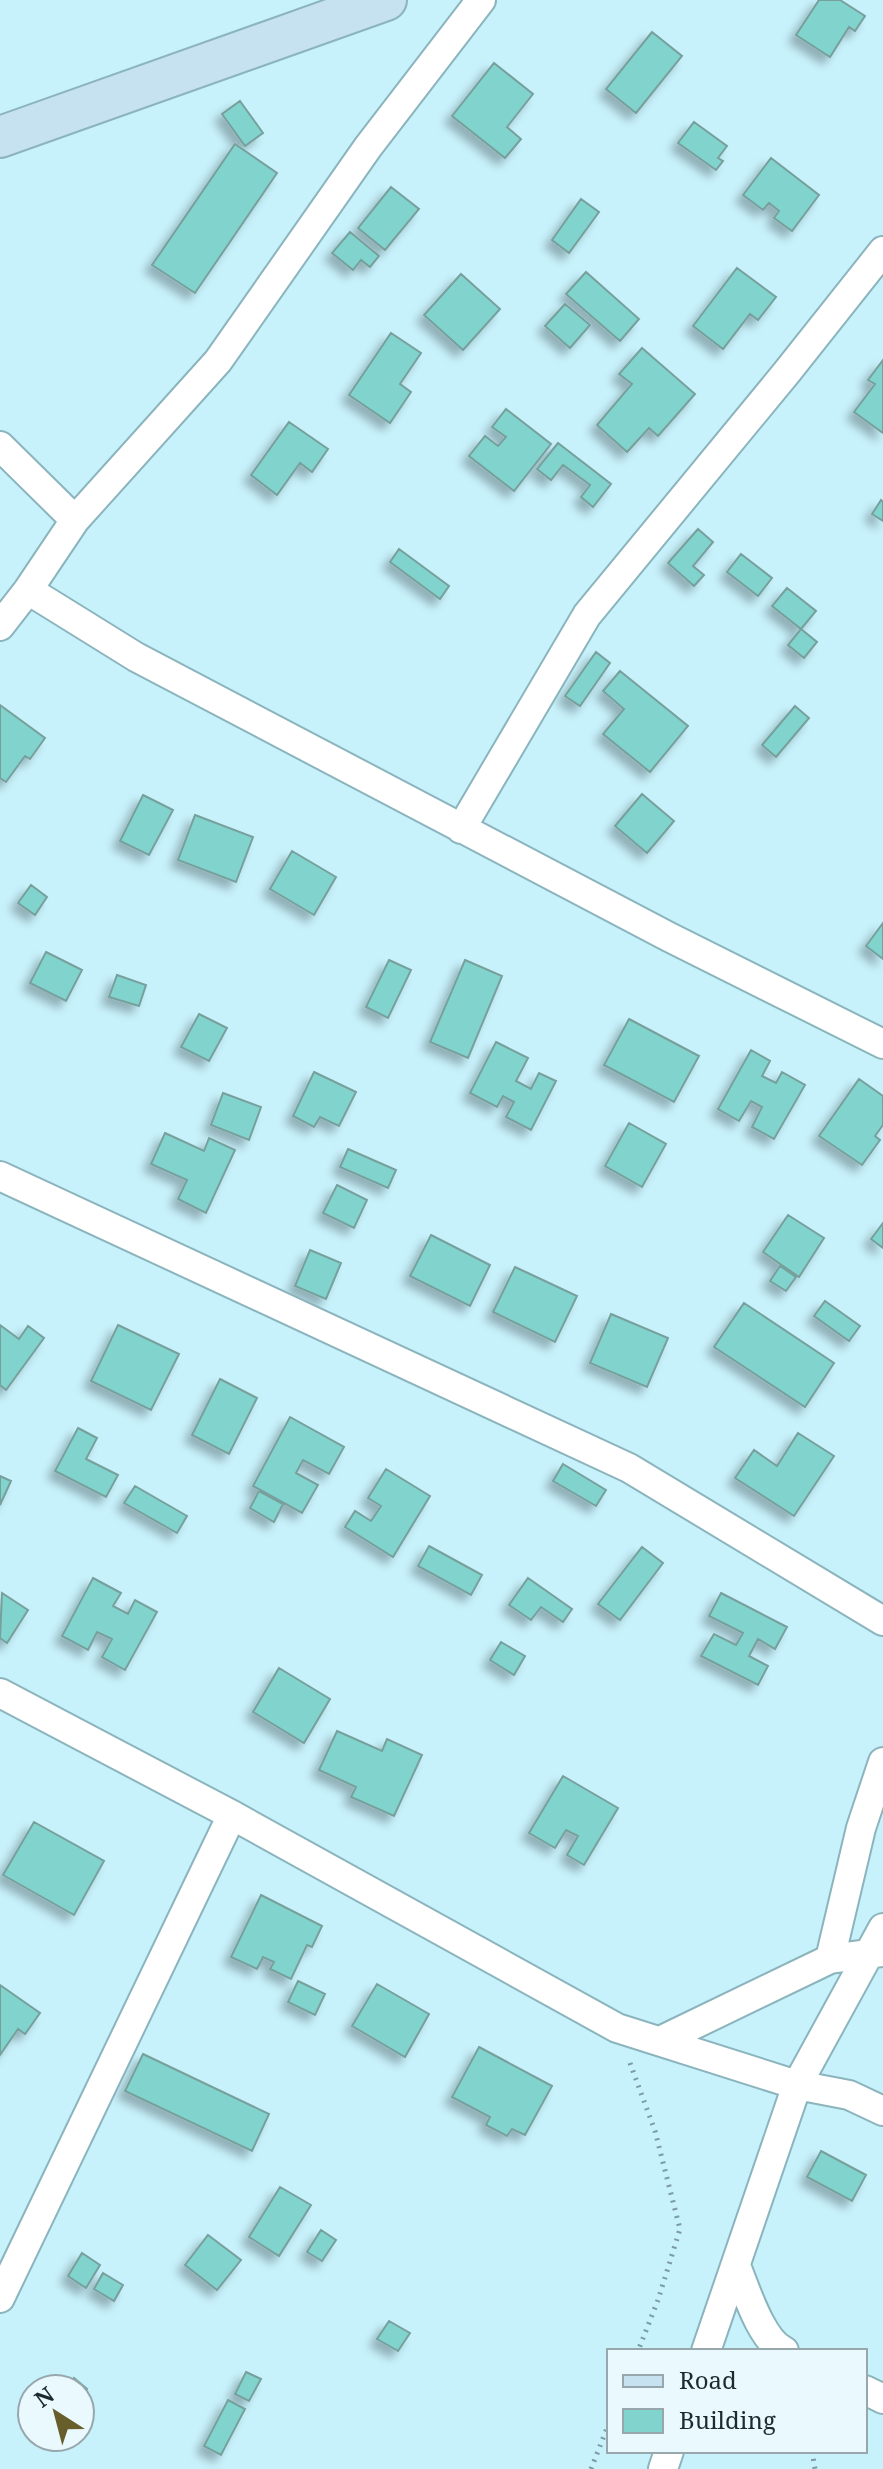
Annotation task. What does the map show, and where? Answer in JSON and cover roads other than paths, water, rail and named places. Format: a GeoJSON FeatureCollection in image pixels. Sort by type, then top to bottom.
{"type":"FeatureCollection","features":[{"type":"Feature","properties":{"kind":"main road"},"geometry":{"type":"LineString","coordinates":[[0,137],[379,1]]}},
{"type":"Feature","properties":{"kind":"street"},"geometry":{"type":"LineString","coordinates":[[0,626],[75,520],[218,361],[368,147],[481,0]]}},
{"type":"Feature","properties":{"kind":"street"},"geometry":{"type":"LineString","coordinates":[[461,829],[587,615],[883,251]]}},
{"type":"Feature","properties":{"kind":"street"},"geometry":{"type":"LineString","coordinates":[[0,446],[75,520]]}},
{"type":"Feature","properties":{"kind":"street"},"geometry":{"type":"LineString","coordinates":[[28,590],[136,657],[461,829],[883,1044]]}},
{"type":"Feature","properties":{"kind":"street"},"geometry":{"type":"LineString","coordinates":[[0,1176],[629,1468],[883,1621]]}},
{"type":"Feature","properties":{"kind":"street"},"geometry":{"type":"LineString","coordinates":[[0,1693],[232,1815],[617,2028],[797,2085],[849,2095],[883,2111]]}},
{"type":"Feature","properties":{"kind":"street"},"geometry":{"type":"LineString","coordinates":[[830,1959],[861,1828],[883,1762]]}},
{"type":"Feature","properties":{"kind":"street"},"geometry":{"type":"LineString","coordinates":[[0,2298],[232,1815]]}},
{"type":"Feature","properties":{"kind":"street"},"geometry":{"type":"LineString","coordinates":[[662,2040],[830,1959],[879,1944]]}},
{"type":"Feature","properties":{"kind":"street"},"geometry":{"type":"LineString","coordinates":[[707,2349],[797,2085],[879,1944]]}},
{"type":"Feature","properties":{"kind":"street"},"geometry":{"type":"LineString","coordinates":[[736,2266],[759,2320],[780,2349]]}}]}
